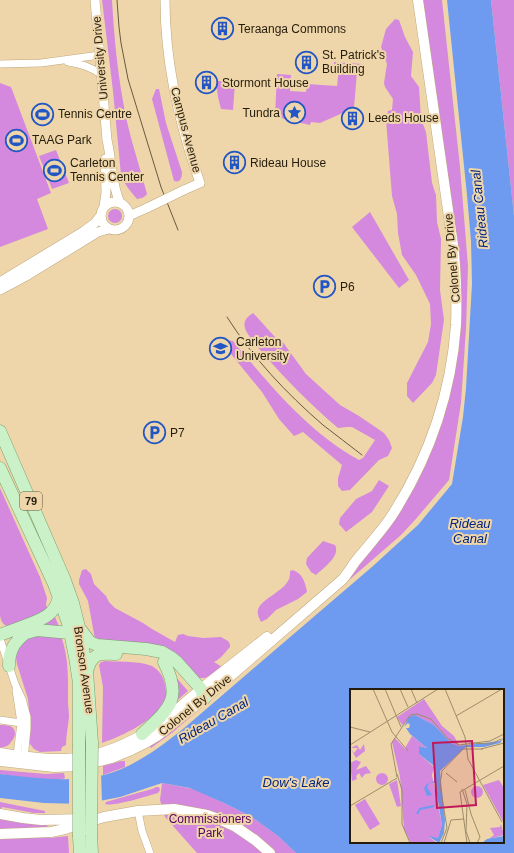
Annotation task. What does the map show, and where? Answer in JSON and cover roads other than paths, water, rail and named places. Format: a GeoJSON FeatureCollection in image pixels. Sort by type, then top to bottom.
{"type":"FeatureCollection","features":[{"type":"Feature","properties":{"kind":"main road","name":"Colonel By Drive"},"geometry":{"type":"LineString","coordinates":[[0,761],[20,758],[74,759],[112,749],[160,724],[200,694],[343,579],[390,518],[403,497],[433,434],[442,405],[455,337],[456,295],[454,252],[418,0]]}},
{"type":"Feature","properties":{"kind":"main road","name":"Bronson Avenue"},"geometry":{"type":"LineString","coordinates":[[0,431],[64,578],[75,630],[87,671],[92,744],[92,853]]}},
{"type":"Feature","properties":{"kind":"main road","name":"Bronson Avenue"},"geometry":{"type":"LineString","coordinates":[[0,468],[59,597],[65,614],[75,630],[79,683],[80,853]]}},
{"type":"Feature","properties":{"kind":"main road"},"geometry":{"type":"LineString","coordinates":[[0,639],[45,617],[57,605],[59,597]]}},
{"type":"Feature","properties":{"kind":"main road"},"geometry":{"type":"LineString","coordinates":[[0,639],[36,630],[75,630],[90,642],[97,645],[146,649],[162,652],[177,662],[200,694]]}},
{"type":"Feature","properties":{"kind":"main road"},"geometry":{"type":"LineString","coordinates":[[9,666],[10,654],[14,645],[20,637],[27,632]]}},
{"type":"Feature","properties":{"kind":"main road"},"geometry":{"type":"LineString","coordinates":[[87,671],[91,660],[104,653],[148,657],[164,662],[200,694]]}},
{"type":"Feature","properties":{"kind":"main road"},"geometry":{"type":"LineString","coordinates":[[142,734],[166,711],[172,700],[174,690],[172,680],[164,662]]}},
{"type":"Feature","properties":{"kind":"main road","name":"Colonel By Drive"},"geometry":{"type":"LineString","coordinates":[[0,753],[45,767],[80,766],[112,758],[138,747],[157,736],[200,694]]}},
{"type":"Feature","properties":{"kind":"main road"},"geometry":{"type":"LineString","coordinates":[[0,814],[48,821],[99,818],[138,811],[174,809],[207,815],[236,827],[255,840],[270,853]]}},
{"type":"Feature","properties":{"kind":"main road"},"geometry":{"type":"LineString","coordinates":[[0,834],[51,832],[99,818]]}},
{"type":"Feature","properties":{"kind":"street","name":"University Drive"},"geometry":{"type":"LineString","coordinates":[[95,0],[107,140],[115,191],[120,203]]}},
{"type":"Feature","properties":{"kind":"street","name":"Campus Avenue"},"geometry":{"type":"LineString","coordinates":[[129,216],[200,183],[184,132],[174,89],[167,43],[165,0]]}},
{"type":"Feature","properties":{"kind":"street"},"geometry":{"type":"LineString","coordinates":[[50,62],[100,55]]}},
{"type":"Feature","properties":{"kind":"street"},"geometry":{"type":"LineString","coordinates":[[0,64],[50,62],[79,63],[101,74]]}},
{"type":"Feature","properties":{"kind":"street","name":"University Drive"},"geometry":{"type":"LineString","coordinates":[[103,211],[106,192],[105,154],[107,140]]}},
{"type":"Feature","properties":{"kind":"street"},"geometry":{"type":"LineString","coordinates":[[0,282],[84,231],[95,223],[103,211],[112,202],[120,203],[127,208],[129,216],[128,222],[122,228],[118,230],[109,229],[98,232],[0,290]]}},
{"type":"Feature","properties":{"kind":"street"},"geometry":{"type":"LineString","coordinates":[[103,211],[101,219],[109,229]]}},
{"type":"Feature","properties":{"kind":"street"},"geometry":{"type":"LineString","coordinates":[[0,639],[27,717],[27,729],[20,758]]}},
{"type":"Feature","properties":{"kind":"street"},"geometry":{"type":"LineString","coordinates":[[15,684],[20,723],[20,758]]}},
{"type":"Feature","properties":{"kind":"street"},"geometry":{"type":"LineString","coordinates":[[0,720],[20,723]]}},
{"type":"Feature","properties":{"kind":"street"},"geometry":{"type":"LineString","coordinates":[[138,811],[142,831],[150,853]]}},
{"type":"Feature","properties":{"kind":"water","name":"Rideau Canal"},"geometry":{"type":"Polygon","coordinates":[[[447,0],[491,0],[514,216],[514,853],[296,853],[278,836],[252,817],[190,788],[162,783],[120,797],[84,804],[44,803],[0,798],[0,774],[52,779],[78,779],[104,775],[126,767],[155,750],[183,729],[373,566],[418,525],[452,484],[463,417],[466,388],[472,284],[471,241],[447,0]]]}},
{"type":"Feature","properties":{"kind":"tram line"},"geometry":{"type":"LineString","coordinates":[[117,0],[121,43],[128,79],[161,187],[178,230]]}},
{"type":"Feature","properties":{"kind":"tram line"},"geometry":{"type":"LineString","coordinates":[[227,317],[259,361],[283,388],[323,425],[362,455]]}},
{"type":"Feature","properties":{"kind":"place","name":"Teraanga Commons"},"geometry":{"type":"Point","coordinates":[222,29]}},
{"type":"Feature","properties":{"kind":"place","name":"St. Patrick's Building"},"geometry":{"type":"Point","coordinates":[307,62]}},
{"type":"Feature","properties":{"kind":"place","name":"Stormont House"},"geometry":{"type":"Point","coordinates":[207,83]}},
{"type":"Feature","properties":{"kind":"place","name":"Tundra"},"geometry":{"type":"Point","coordinates":[295,113]}},
{"type":"Feature","properties":{"kind":"place","name":"Tennis Centre"},"geometry":{"type":"Point","coordinates":[43,114]}},
{"type":"Feature","properties":{"kind":"place","name":"Leeds House"},"geometry":{"type":"Point","coordinates":[352,118]}},
{"type":"Feature","properties":{"kind":"place","name":"TAAG Park"},"geometry":{"type":"Point","coordinates":[16,140]}},
{"type":"Feature","properties":{"kind":"place","name":"Rideau House"},"geometry":{"type":"Point","coordinates":[235,163]}},
{"type":"Feature","properties":{"kind":"place","name":"Carleton Tennis Center"},"geometry":{"type":"Point","coordinates":[54,170]}},
{"type":"Feature","properties":{"kind":"place","name":"P6"},"geometry":{"type":"Point","coordinates":[325,287]}},
{"type":"Feature","properties":{"kind":"place","name":"Carleton University"},"geometry":{"type":"Point","coordinates":[221,349]}},
{"type":"Feature","properties":{"kind":"place","name":"P7"},"geometry":{"type":"Point","coordinates":[154,433]}},
{"type":"Feature","properties":{"kind":"water label","name":"Dow's Lake"},"geometry":{"type":"Point","coordinates":[296,782]}},
{"type":"Feature","properties":{"kind":"park label","name":"Commissioners Park"},"geometry":{"type":"Point","coordinates":[210,826]}}]}
